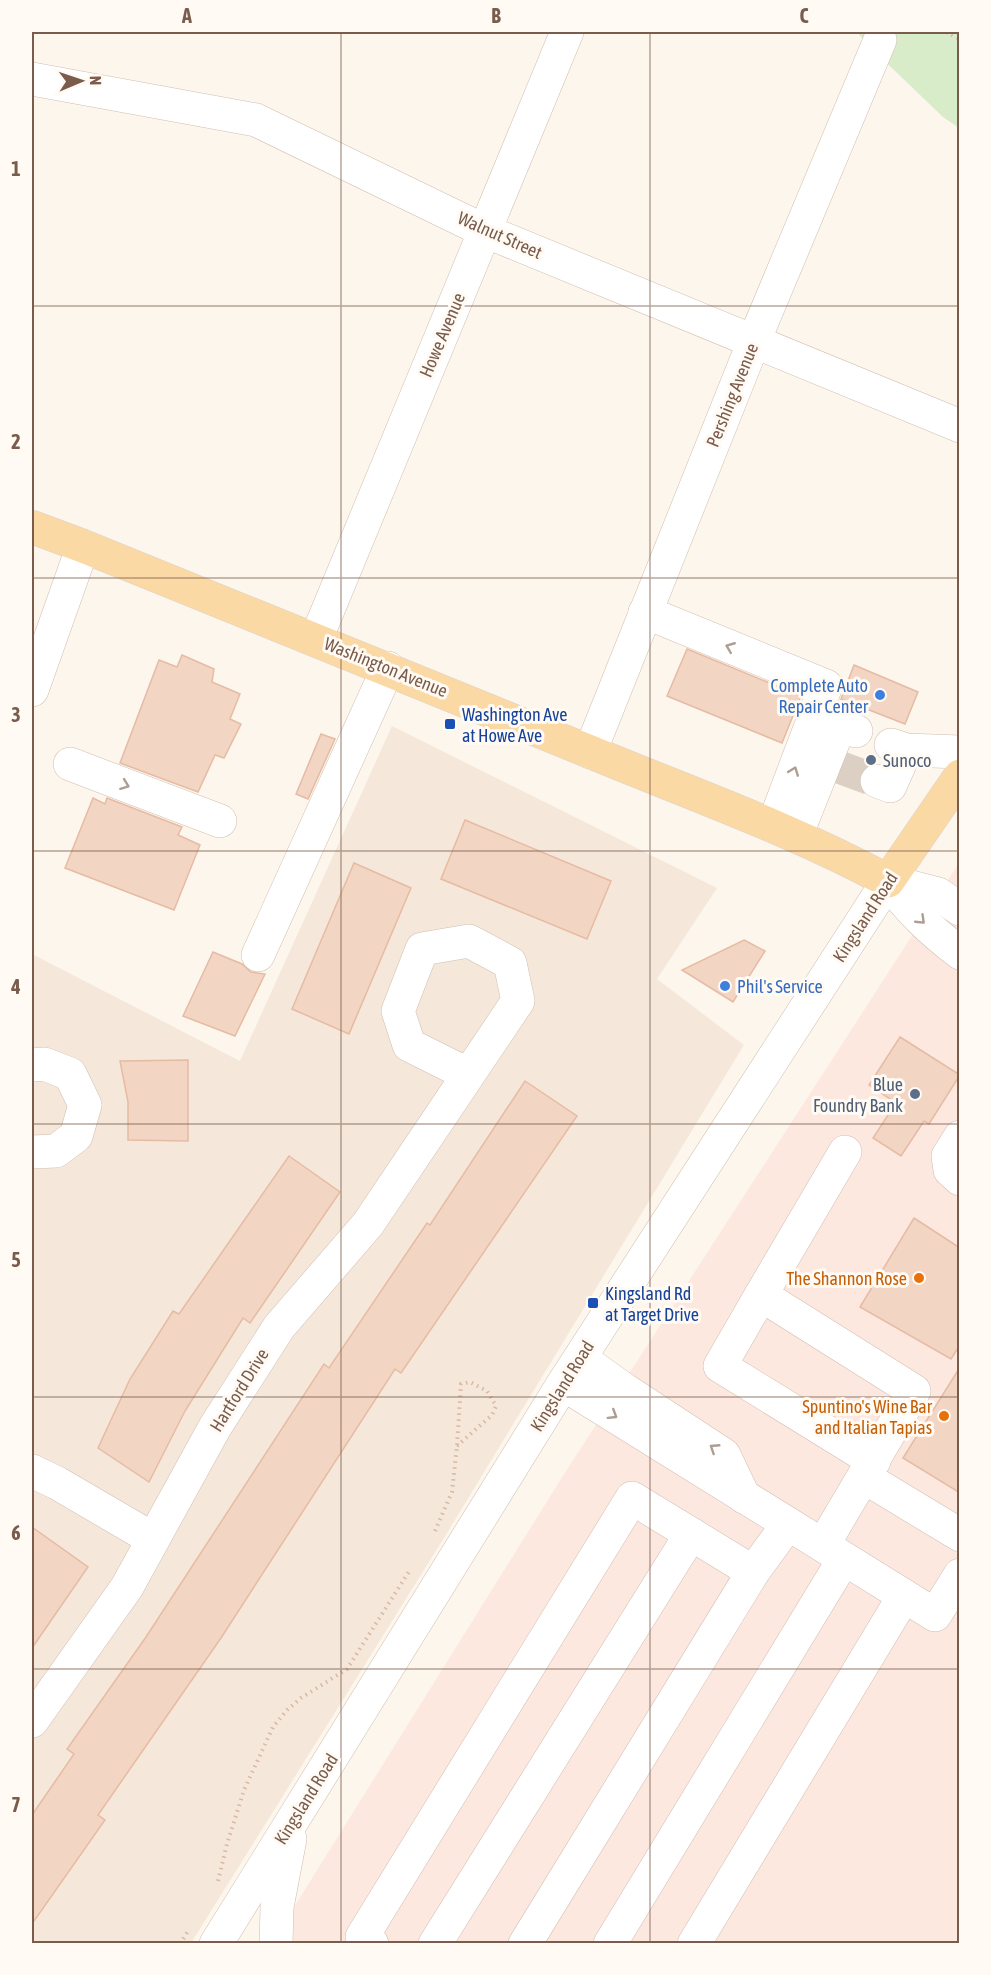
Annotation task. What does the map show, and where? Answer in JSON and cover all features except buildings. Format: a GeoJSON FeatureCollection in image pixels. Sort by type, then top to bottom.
{"type":"FeatureCollection","features":[{"type":"Feature","properties":{"kind":"main road","name":"Washington Avenue"},"geometry":{"type":"LineString","coordinates":[[32,527],[388,668],[784,831]]}},
{"type":"Feature","properties":{"kind":"main road","name":"Kingsland Road"},"geometry":{"type":"LineString","coordinates":[[888,881],[960,777]]}},
{"type":"Feature","properties":{"kind":"main road"},"geometry":{"type":"LineString","coordinates":[[784,831],[888,881]]}},
{"type":"Feature","properties":{"kind":"street","name":"Howe Avenue"},"geometry":{"type":"LineString","coordinates":[[316,639],[567,32]]}},
{"type":"Feature","properties":{"kind":"street","name":"Pershing Avenue"},"geometry":{"type":"LineString","coordinates":[[590,752],[754,341],[880,40]]}},
{"type":"Feature","properties":{"kind":"street","name":"Walnut Street"},"geometry":{"type":"LineString","coordinates":[[32,79],[256,120],[485,231],[960,426]]}},
{"type":"Feature","properties":{"kind":"street"},"geometry":{"type":"LineString","coordinates":[[32,690],[83,546]]}},
{"type":"Feature","properties":{"kind":"street"},"geometry":{"type":"LineString","coordinates":[[645,612],[826,686],[784,831]]}},
{"type":"Feature","properties":{"kind":"street"},"geometry":{"type":"LineString","coordinates":[[258,955],[388,668]]}},
{"type":"Feature","properties":{"kind":"street"},"geometry":{"type":"LineString","coordinates":[[784,831],[840,750]]}},
{"type":"Feature","properties":{"kind":"street"},"geometry":{"type":"LineString","coordinates":[[891,762],[960,752]]}},
{"type":"Feature","properties":{"kind":"street"},"geometry":{"type":"LineString","coordinates":[[70,764],[220,821]]}},
{"type":"Feature","properties":{"kind":"street"},"geometry":{"type":"LineString","coordinates":[[888,881],[938,894],[960,909]]}},
{"type":"Feature","properties":{"kind":"street"},"geometry":{"type":"LineString","coordinates":[[888,881],[911,910],[932,931],[960,953]]}},
{"type":"Feature","properties":{"kind":"street","name":"Kingsland Road"},"geometry":{"type":"LineString","coordinates":[[204,1934],[295,1817],[571,1371],[888,881]]}},
{"type":"Feature","properties":{"kind":"street"},"geometry":{"type":"LineString","coordinates":[[32,1065],[44,1064],[70,1074],[85,1105],[76,1136],[56,1151],[32,1152]]}},
{"type":"Feature","properties":{"kind":"street","name":"Hartford Drive"},"geometry":{"type":"LineString","coordinates":[[32,1721],[127,1587],[215,1427],[279,1327],[368,1224],[467,1074]]}},
{"type":"Feature","properties":{"kind":"street"},"geometry":{"type":"LineString","coordinates":[[960,1137],[948,1156],[950,1170],[960,1179]]}},
{"type":"Feature","properties":{"kind":"street"},"geometry":{"type":"LineString","coordinates":[[845,1152],[720,1366],[960,1535]]}},
{"type":"Feature","properties":{"kind":"street"},"geometry":{"type":"LineString","coordinates":[[610,1944],[834,1552],[869,1469],[914,1391],[761,1295]]}},
{"type":"Feature","properties":{"kind":"street"},"geometry":{"type":"LineString","coordinates":[[571,1371],[625,1390],[724,1455],[744,1497],[935,1615],[960,1575]]}},
{"type":"Feature","properties":{"kind":"street"},"geometry":{"type":"LineString","coordinates":[[32,1471],[153,1539]]}},
{"type":"Feature","properties":{"kind":"street"},"geometry":{"type":"LineString","coordinates":[[372,1944],[362,1937],[632,1498],[753,1572]]}},
{"type":"Feature","properties":{"kind":"street"},"geometry":{"type":"LineString","coordinates":[[525,1944],[753,1572],[788,1524]]}},
{"type":"Feature","properties":{"kind":"street"},"geometry":{"type":"LineString","coordinates":[[435,1944],[691,1534]]}},
{"type":"Feature","properties":{"kind":"street"},"geometry":{"type":"LineString","coordinates":[[694,1944],[904,1596]]}},
{"type":"Feature","properties":{"kind":"street"},"geometry":{"type":"LineString","coordinates":[[276,1944],[277,1907],[295,1817]]}},
{"type":"Feature","properties":{"kind":"path"},"geometry":{"type":"LineString","coordinates":[[946,32],[960,39]]}},
{"type":"Feature","properties":{"kind":"path"},"geometry":{"type":"LineString","coordinates":[[435,1532],[452,1492],[461,1384],[470,1382],[487,1391],[496,1406],[492,1415],[457,1446]]}},
{"type":"Feature","properties":{"kind":"path"},"geometry":{"type":"LineString","coordinates":[[214,1888],[219,1880],[227,1844],[244,1790],[273,1727],[301,1698],[347,1669],[416,1562]]}},
{"type":"Feature","properties":{"kind":"path"},"geometry":{"type":"LineString","coordinates":[[180,1944],[204,1934]]}},
{"type":"Feature","properties":{"kind":"shaded area"},"geometry":{"type":"Polygon","coordinates":[[[392,726],[717,888],[657,979],[744,1045],[444,1538],[191,1943],[32,1943],[32,954],[240,1061],[392,726]]]}},
{"type":"Feature","properties":{"kind":"shaded area"},"geometry":{"type":"Polygon","coordinates":[[[959,863],[959,1943],[271,1944],[561,1479],[959,863]]]}},
{"type":"Feature","properties":{"kind":"green space"},"geometry":{"type":"Polygon","coordinates":[[[857,32],[959,32],[959,128],[943,117],[857,32]]]}},
{"type":"Feature","properties":{"kind":"tunnel"},"geometry":{"type":"LineString","coordinates":[[839,767],[877,781]]}},
{"type":"Feature","properties":{"kind":"place","name":"Complete Auto Repair Center"},"geometry":{"type":"Point","coordinates":[880,695]}},
{"type":"Feature","properties":{"kind":"place","name":"Washington Ave at Howe Ave"},"geometry":{"type":"Point","coordinates":[450,724]}},
{"type":"Feature","properties":{"kind":"place","name":"Sunoco"},"geometry":{"type":"Point","coordinates":[871,760]}},
{"type":"Feature","properties":{"kind":"place","name":"Phil's Service"},"geometry":{"type":"Point","coordinates":[725,986]}},
{"type":"Feature","properties":{"kind":"place","name":"Blue Foundry Bank"},"geometry":{"type":"Point","coordinates":[915,1094]}},
{"type":"Feature","properties":{"kind":"place","name":"The Shannon Rose"},"geometry":{"type":"Point","coordinates":[919,1278]}},
{"type":"Feature","properties":{"kind":"place","name":"Kingsland Rd at Target Drive"},"geometry":{"type":"Point","coordinates":[593,1303]}},
{"type":"Feature","properties":{"kind":"place","name":"Spuntino's Wine Bar and Italian Tapias"},"geometry":{"type":"Point","coordinates":[944,1416]}}]}
